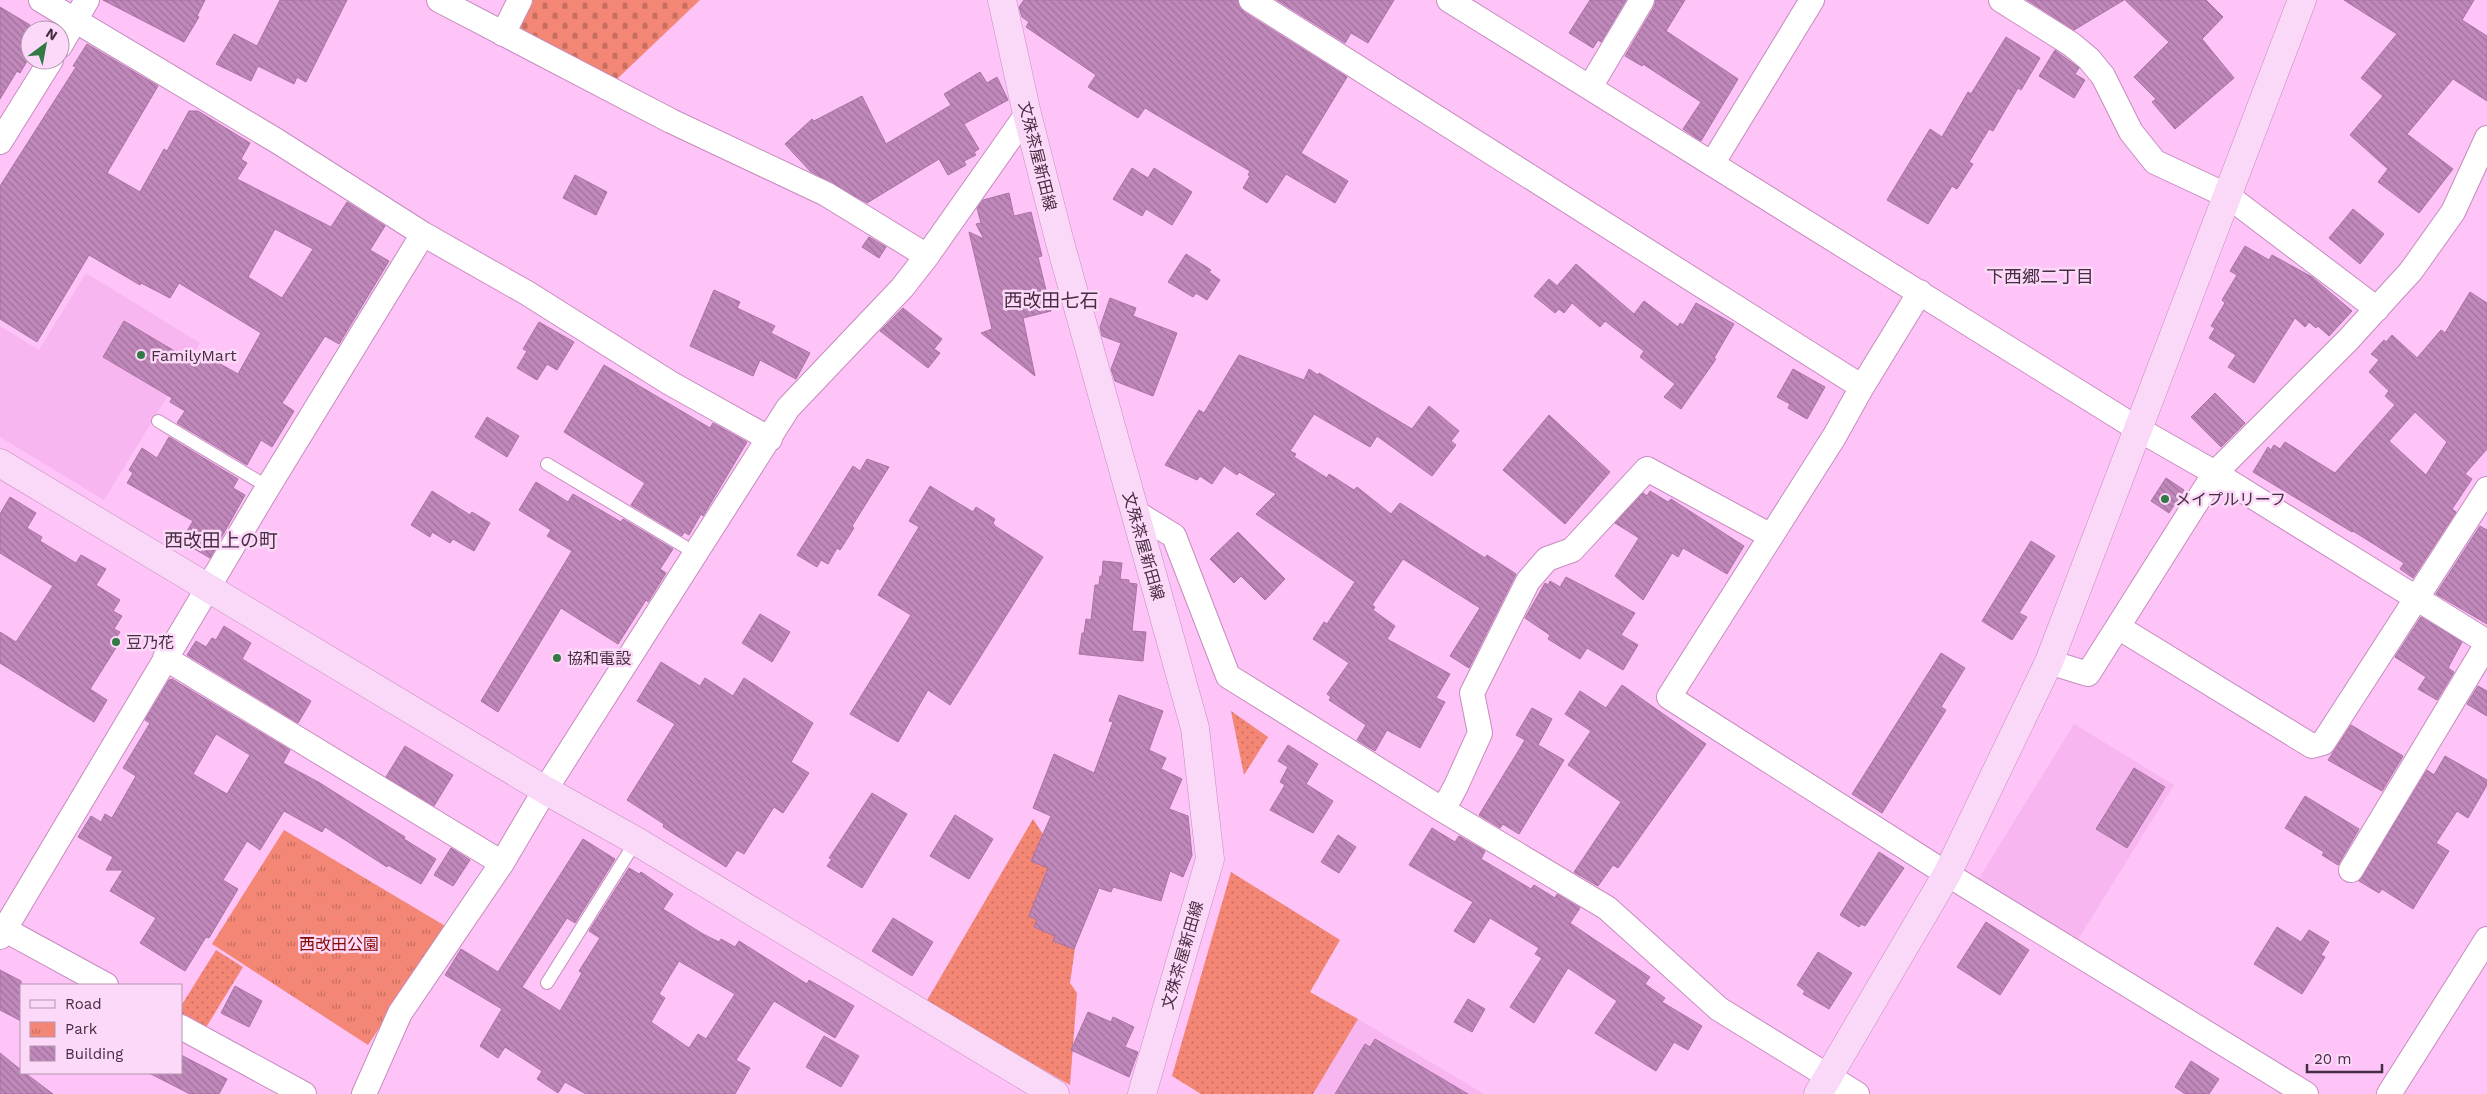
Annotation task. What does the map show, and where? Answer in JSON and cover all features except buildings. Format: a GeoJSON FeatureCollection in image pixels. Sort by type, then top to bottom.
{"type":"FeatureCollection","features":[{"type":"Feature","properties":{"kind":"street"},"geometry":{"type":"LineString","coordinates":[[41,0],[277,141],[423,234],[526,294],[670,383],[770,439]]}},
{"type":"Feature","properties":{"kind":"street"},"geometry":{"type":"LineString","coordinates":[[70,30],[87,0]]}},
{"type":"Feature","properties":{"kind":"street"},"geometry":{"type":"LineString","coordinates":[[439,0],[671,121],[826,194],[927,256]]}},
{"type":"Feature","properties":{"kind":"street"},"geometry":{"type":"LineString","coordinates":[[502,34],[520,0]]}},
{"type":"Feature","properties":{"kind":"street","name":"文殊茶屋新田線"},"geometry":{"type":"LineString","coordinates":[[1002,0],[1027,114],[1058,238],[1195,728],[1210,859],[1142,1094]]}},
{"type":"Feature","properties":{"kind":"street"},"geometry":{"type":"LineString","coordinates":[[1251,0],[1862,386]]}},
{"type":"Feature","properties":{"kind":"street"},"geometry":{"type":"LineString","coordinates":[[1449,0],[2138,429],[2215,473],[2418,598],[2487,643],[2351,870]]}},
{"type":"Feature","properties":{"kind":"street"},"geometry":{"type":"LineString","coordinates":[[1590,87],[1642,0]]}},
{"type":"Feature","properties":{"kind":"street"},"geometry":{"type":"LineString","coordinates":[[1712,164],[1812,0]]}},
{"type":"Feature","properties":{"kind":"street"},"geometry":{"type":"LineString","coordinates":[[2001,0],[2071,44],[2088,59],[2103,76],[2131,132],[2155,162],[2228,196],[2377,309]]}},
{"type":"Feature","properties":{"kind":"street"},"geometry":{"type":"LineString","coordinates":[[1823,1086],[1947,874],[2049,662],[2302,0]]}},
{"type":"Feature","properties":{"kind":"street"},"geometry":{"type":"LineString","coordinates":[[0,142],[45,70]]}},
{"type":"Feature","properties":{"kind":"street"},"geometry":{"type":"LineString","coordinates":[[364,1094],[400,1012],[502,863],[545,790],[697,554],[788,408],[902,288],[927,256],[1027,114]]}},
{"type":"Feature","properties":{"kind":"street"},"geometry":{"type":"LineString","coordinates":[[2049,662],[2088,674],[2215,473],[2412,272],[2453,212],[2487,138]]}},
{"type":"Feature","properties":{"kind":"street"},"geometry":{"type":"LineString","coordinates":[[104,984],[1,931],[268,487],[423,234]]}},
{"type":"Feature","properties":{"kind":"street"},"geometry":{"type":"LineString","coordinates":[[1920,292],[1862,386],[1834,437],[1669,697],[1947,874],[2306,1094]]}},
{"type":"Feature","properties":{"kind":"street"},"geometry":{"type":"LineString","coordinates":[[0,463],[545,790],[636,841],[1055,1094]]}},
{"type":"Feature","properties":{"kind":"street"},"geometry":{"type":"LineString","coordinates":[[1443,810],[1480,733],[1472,692],[1528,581],[1547,559],[1572,550],[1647,469],[1771,536]]}},
{"type":"Feature","properties":{"kind":"street"},"geometry":{"type":"LineString","coordinates":[[2118,627],[2312,746],[2323,743],[2484,501]]}},
{"type":"Feature","properties":{"kind":"street"},"geometry":{"type":"LineString","coordinates":[[1135,512],[1174,536],[1228,676],[1443,810],[1607,908],[1719,1009],[1823,1086],[1857,1094]]}},
{"type":"Feature","properties":{"kind":"street"},"geometry":{"type":"LineString","coordinates":[[165,658],[502,863]]}},
{"type":"Feature","properties":{"kind":"street"},"geometry":{"type":"LineString","coordinates":[[2389,1094],[2487,939]]}},
{"type":"Feature","properties":{"kind":"street"},"geometry":{"type":"LineString","coordinates":[[182,1028],[304,1094]]}},
{"type":"Feature","properties":{"kind":"lane"},"geometry":{"type":"LineString","coordinates":[[158,421],[268,487]]}},
{"type":"Feature","properties":{"kind":"lane"},"geometry":{"type":"LineString","coordinates":[[547,464],[697,554]]}},
{"type":"Feature","properties":{"kind":"lane"},"geometry":{"type":"LineString","coordinates":[[547,983],[636,841]]}},
{"type":"Feature","properties":{"kind":"shaded area"},"geometry":{"type":"Polygon","coordinates":[[[86,273],[200,343],[104,500],[0,437],[0,326],[39,350],[86,273]]]}},
{"type":"Feature","properties":{"kind":"shaded area"},"geometry":{"type":"Polygon","coordinates":[[[2074,724],[2174,785],[2077,941],[1978,880],[2074,724]]]}},
{"type":"Feature","properties":{"kind":"shaded area"},"geometry":{"type":"Polygon","coordinates":[[[1358,1019],[1484,1094],[1313,1094],[1358,1019]]]}},
{"type":"Feature","properties":{"kind":"green space"},"geometry":{"type":"Polygon","coordinates":[[[528,0],[700,0],[617,79],[540,46],[515,25],[528,0]]]}},
{"type":"Feature","properties":{"kind":"green space"},"geometry":{"type":"Polygon","coordinates":[[[1231,711],[1268,737],[1244,775],[1231,711]]]}},
{"type":"Feature","properties":{"kind":"green space"},"geometry":{"type":"Polygon","coordinates":[[[1033,819],[1050,845],[1076,941],[1070,983],[1077,993],[1070,1085],[926,1002],[1033,819]]]}},
{"type":"Feature","properties":{"kind":"green space","name":"西改田公園"},"geometry":{"type":"Polygon","coordinates":[[[284,830],[447,927],[368,1045],[212,944],[284,830]]]}},
{"type":"Feature","properties":{"kind":"green space"},"geometry":{"type":"Polygon","coordinates":[[[1231,872],[1340,940],[1310,992],[1358,1019],[1313,1094],[1201,1094],[1172,1076],[1231,872]]]}},
{"type":"Feature","properties":{"kind":"green space"},"geometry":{"type":"Polygon","coordinates":[[[216,950],[243,967],[205,1029],[182,1016],[182,1004],[216,950]]]}},
{"type":"Feature","properties":{"kind":"place","name":"FamilyMart"},"geometry":{"type":"Point","coordinates":[141,355]}},
{"type":"Feature","properties":{"kind":"place","name":"メイプルリーフ"},"geometry":{"type":"Point","coordinates":[2165,499]}},
{"type":"Feature","properties":{"kind":"place","name":"豆乃花"},"geometry":{"type":"Point","coordinates":[116,642]}},
{"type":"Feature","properties":{"kind":"place","name":"協和電設"},"geometry":{"type":"Point","coordinates":[557,658]}},
{"type":"Feature","properties":{"kind":"district","name":"下西郷二丁目"},"geometry":{"type":"Point","coordinates":[2040,277]}},
{"type":"Feature","properties":{"kind":"district","name":"西改田七石"},"geometry":{"type":"Point","coordinates":[1051,300]}},
{"type":"Feature","properties":{"kind":"district","name":"西改田上の町"},"geometry":{"type":"Point","coordinates":[221,540]}}]}
